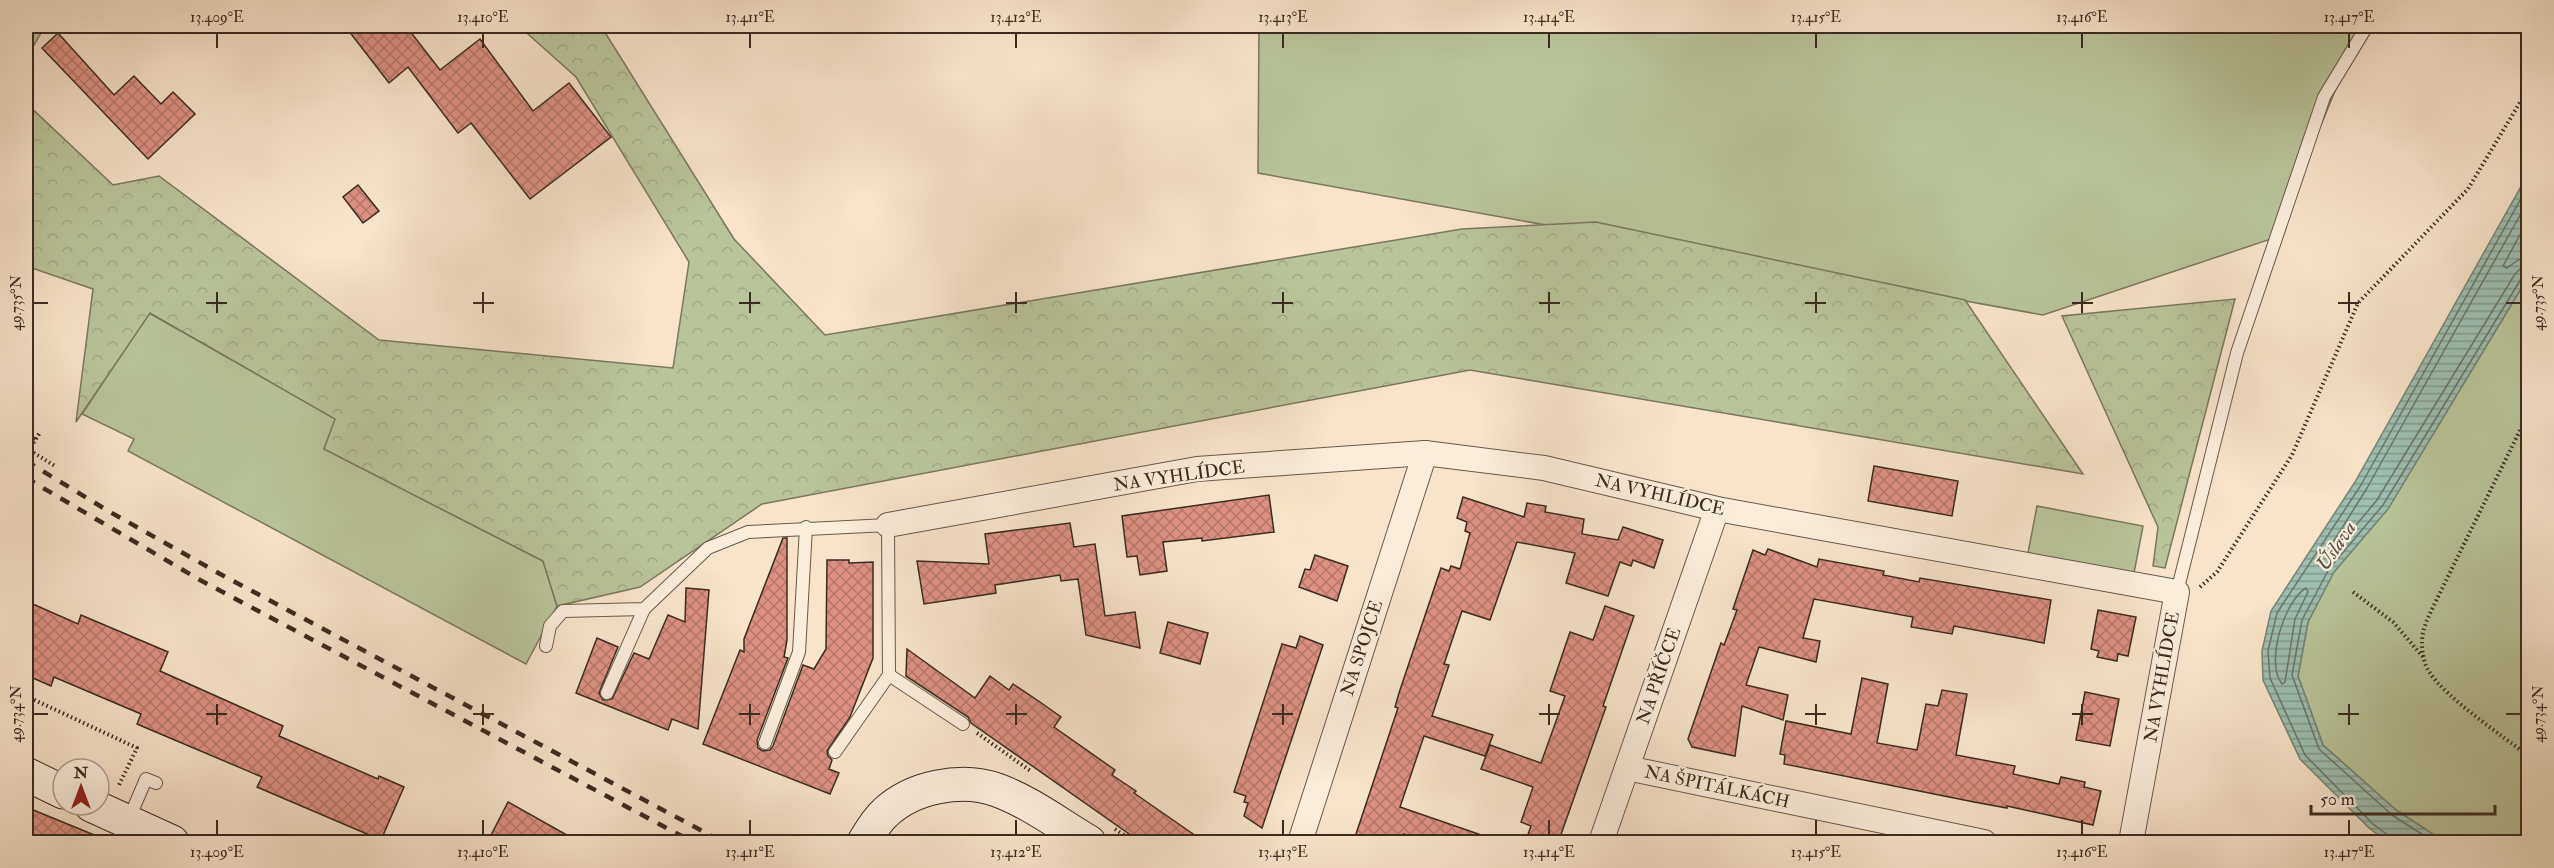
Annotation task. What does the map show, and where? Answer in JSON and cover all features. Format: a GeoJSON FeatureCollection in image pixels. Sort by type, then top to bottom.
{"type":"FeatureCollection","features":[{"type":"Feature","properties":{"kind":"street","name":"NA VYHLÍDCE"},"geometry":{"type":"LineString","coordinates":[[888,525],[1197,470],[1425,453],[1544,468],[1717,509],[2176,602],[2131,843]]}},
{"type":"Feature","properties":{"kind":"street","name":"NA SPOJCE"},"geometry":{"type":"LineString","coordinates":[[1300,843],[1425,453]]}},
{"type":"Feature","properties":{"kind":"street","name":"NA PŘÍČCE"},"geometry":{"type":"LineString","coordinates":[[1601,843],[1717,509]]}},
{"type":"Feature","properties":{"kind":"street","name":"NA ŠPITÁLKÁCH"},"geometry":{"type":"LineString","coordinates":[[1627,768],[1984,843]]}},
{"type":"Feature","properties":{"kind":"street"},"geometry":{"type":"LineString","coordinates":[[26,774],[51,786]]}},
{"type":"Feature","properties":{"kind":"street"},"geometry":{"type":"LineString","coordinates":[[864,843],[884,813],[899,802],[927,790],[962,785],[997,790],[1032,808],[1089,843]]}},
{"type":"Feature","properties":{"kind":"street"},"geometry":{"type":"LineString","coordinates":[[111,814],[172,843]]}},
{"type":"Feature","properties":{"kind":"lane"},"geometry":{"type":"LineString","coordinates":[[2176,602],[2237,353],[2324,97],[2367,26]]}},
{"type":"Feature","properties":{"kind":"lane"},"geometry":{"type":"LineString","coordinates":[[607,693],[644,609],[708,548],[748,532],[806,527],[888,525],[890,675],[835,752]]}},
{"type":"Feature","properties":{"kind":"lane"},"geometry":{"type":"LineString","coordinates":[[765,743],[799,652],[806,527]]}},
{"type":"Feature","properties":{"kind":"lane"},"geometry":{"type":"LineString","coordinates":[[546,646],[550,626],[563,611],[644,609]]}},
{"type":"Feature","properties":{"kind":"lane"},"geometry":{"type":"LineString","coordinates":[[890,675],[963,724]]}},
{"type":"Feature","properties":{"kind":"lane"},"geometry":{"type":"LineString","coordinates":[[111,810],[146,779],[156,783]]}},
{"type":"Feature","properties":{"kind":"path"},"geometry":{"type":"LineString","coordinates":[[2176,602],[2217,572],[2292,456],[2358,303],[2468,189],[2529,89]]}},
{"type":"Feature","properties":{"kind":"path"},"geometry":{"type":"LineString","coordinates":[[2529,414],[2424,628],[2422,641],[2424,659],[2429,673],[2454,697],[2529,756]]}},
{"type":"Feature","properties":{"kind":"path"},"geometry":{"type":"LineString","coordinates":[[26,434],[35,440]]}},
{"type":"Feature","properties":{"kind":"path"},"geometry":{"type":"LineString","coordinates":[[39,434],[35,440],[26,450],[39,434]]}},
{"type":"Feature","properties":{"kind":"path"},"geometry":{"type":"LineString","coordinates":[[26,450],[55,466]]}},
{"type":"Feature","properties":{"kind":"path"},"geometry":{"type":"LineString","coordinates":[[26,496],[33,501]]}},
{"type":"Feature","properties":{"kind":"path"},"geometry":{"type":"LineString","coordinates":[[2353,592],[2394,622],[2424,659]]}},
{"type":"Feature","properties":{"kind":"path"},"geometry":{"type":"LineString","coordinates":[[26,696],[137,748],[111,806]]}},
{"type":"Feature","properties":{"kind":"green space"},"geometry":{"type":"Polygon","coordinates":[[[26,26],[45,26],[26,59],[26,26]]]}},
{"type":"Feature","properties":{"kind":"green space"},"geometry":{"type":"Polygon","coordinates":[[[519,26],[601,26],[734,239],[825,335],[1462,229],[1596,222],[1965,300],[2083,474],[1470,370],[762,504],[640,587],[557,606],[543,561],[324,449],[335,419],[150,313],[76,422],[93,289],[26,266],[26,103],[113,185],[159,176],[379,340],[673,368],[689,262],[576,77],[519,26]]]}},
{"type":"Feature","properties":{"kind":"green space"},"geometry":{"type":"Polygon","coordinates":[[[1259,26],[2362,26],[2274,238],[2043,315],[1258,173],[1259,26]]]}},
{"type":"Feature","properties":{"kind":"green space"},"geometry":{"type":"Polygon","coordinates":[[[2528,277],[2528,842],[2445,842],[2396,810],[2323,745],[2298,676],[2308,622],[2334,572],[2388,508],[2528,277]]]}},
{"type":"Feature","properties":{"kind":"green space"},"geometry":{"type":"Polygon","coordinates":[[[2235,299],[2165,568],[2153,566],[2158,527],[2062,316],[2235,299]]]}},
{"type":"Feature","properties":{"kind":"green space"},"geometry":{"type":"Polygon","coordinates":[[[149,313],[336,419],[324,449],[543,561],[557,606],[526,664],[128,451],[134,439],[82,414],[149,313]]]}},
{"type":"Feature","properties":{"kind":"green space"},"geometry":{"type":"Polygon","coordinates":[[[2037,506],[2143,526],[2134,573],[2028,553],[2037,506]]]}},
{"type":"Feature","properties":{"kind":"water","name":"Úslava"},"geometry":{"type":"Polygon","coordinates":[[[2528,174],[2528,277],[2388,509],[2334,572],[2308,622],[2298,676],[2323,745],[2396,810],[2445,842],[2388,842],[2369,828],[2300,759],[2263,680],[2262,651],[2271,611],[2355,482],[2528,174]]]}},
{"type":"Feature","properties":{"kind":"building"},"geometry":{"type":"Polygon","coordinates":[[[345,26],[406,26],[440,70],[480,39],[533,111],[569,83],[611,137],[530,199],[471,123],[458,133],[408,67],[389,83],[345,26]]]}},
{"type":"Feature","properties":{"kind":"building"},"geometry":{"type":"Polygon","coordinates":[[[58,33],[114,95],[134,76],[161,104],[173,92],[195,114],[148,159],[42,48],[58,33]]]}},
{"type":"Feature","properties":{"kind":"building"},"geometry":{"type":"Polygon","coordinates":[[[358,185],[379,211],[363,223],[343,197],[358,185]]]}},
{"type":"Feature","properties":{"kind":"building"},"geometry":{"type":"Polygon","coordinates":[[[1874,466],[1958,481],[1952,516],[1868,501],[1874,466]]]}},
{"type":"Feature","properties":{"kind":"building"},"geometry":{"type":"Polygon","coordinates":[[[1269,495],[1274,532],[1202,541],[1202,538],[1163,542],[1167,571],[1140,575],[1137,556],[1127,557],[1122,516],[1269,495]]]}},
{"type":"Feature","properties":{"kind":"building"},"geometry":{"type":"Polygon","coordinates":[[[1463,497],[1524,517],[1527,503],[1546,506],[1545,512],[1584,519],[1582,534],[1618,540],[1623,527],[1663,540],[1654,568],[1633,560],[1631,566],[1620,562],[1608,596],[1566,583],[1575,553],[1517,542],[1490,620],[1462,611],[1444,664],[1449,665],[1432,716],[1493,735],[1485,756],[1424,736],[1400,807],[1493,839],[1493,843],[1430,843],[1404,834],[1401,843],[1353,843],[1398,708],[1395,707],[1399,693],[1441,568],[1449,571],[1451,566],[1460,569],[1470,533],[1465,531],[1467,522],[1457,518],[1463,497]]]}},
{"type":"Feature","properties":{"kind":"building"},"geometry":{"type":"Polygon","coordinates":[[[1070,523],[1074,547],[1095,544],[1105,616],[1135,612],[1140,648],[1086,635],[1078,579],[1061,581],[1060,575],[995,585],[996,593],[924,604],[917,561],[989,564],[985,534],[1070,523]]]}},
{"type":"Feature","properties":{"kind":"building"},"geometry":{"type":"Polygon","coordinates":[[[783,538],[787,538],[787,640],[784,657],[788,658],[757,740],[758,748],[763,751],[770,750],[773,746],[803,665],[814,669],[826,649],[827,560],[849,560],[849,563],[873,562],[873,658],[850,717],[827,751],[832,760],[829,769],[839,773],[830,794],[703,744],[740,650],[744,652],[744,639],[783,538]]]}},
{"type":"Feature","properties":{"kind":"building"},"geometry":{"type":"Polygon","coordinates":[[[1768,549],[1817,567],[1819,559],[1884,571],[1883,575],[1919,582],[1920,578],[2051,600],[2044,643],[1954,626],[1952,634],[1911,627],[1913,617],[1814,599],[1803,638],[1820,641],[1816,662],[1759,647],[1746,685],[1788,695],[1783,720],[1742,706],[1735,756],[1692,747],[1688,739],[1721,643],[1724,645],[1737,610],[1733,609],[1753,550],[1765,555],[1768,549]]]}},
{"type":"Feature","properties":{"kind":"building"},"geometry":{"type":"Polygon","coordinates":[[[1315,555],[1348,566],[1337,601],[1299,587],[1305,569],[1310,570],[1315,555]]]}},
{"type":"Feature","properties":{"kind":"building"},"geometry":{"type":"Polygon","coordinates":[[[686,588],[709,590],[698,729],[672,719],[668,730],[576,693],[597,638],[618,647],[599,693],[603,700],[612,699],[634,653],[649,659],[668,615],[685,622],[686,588]]]}},
{"type":"Feature","properties":{"kind":"building"},"geometry":{"type":"Polygon","coordinates":[[[26,601],[78,624],[81,615],[168,652],[160,671],[283,726],[279,736],[378,779],[379,776],[404,787],[381,840],[257,787],[262,777],[137,724],[141,714],[54,677],[51,686],[26,675],[26,601]]]}},
{"type":"Feature","properties":{"kind":"building"},"geometry":{"type":"Polygon","coordinates":[[[1605,606],[1634,616],[1603,706],[1606,707],[1558,843],[1525,843],[1531,826],[1521,822],[1533,787],[1481,769],[1490,745],[1541,763],[1565,696],[1550,691],[1570,632],[1593,640],[1605,606]]]}},
{"type":"Feature","properties":{"kind":"building"},"geometry":{"type":"Polygon","coordinates":[[[2098,610],[2136,617],[2128,656],[2118,654],[2117,661],[2097,657],[2099,651],[2091,649],[2098,610]]]}},
{"type":"Feature","properties":{"kind":"building"},"geometry":{"type":"Polygon","coordinates":[[[1168,622],[1208,633],[1200,664],[1160,653],[1168,622]]]}},
{"type":"Feature","properties":{"kind":"building"},"geometry":{"type":"Polygon","coordinates":[[[1300,636],[1323,645],[1262,828],[1244,816],[1248,803],[1244,802],[1246,796],[1234,792],[1282,644],[1296,648],[1300,636]]]}},
{"type":"Feature","properties":{"kind":"building"},"geometry":{"type":"Polygon","coordinates":[[[907,649],[975,698],[990,676],[1009,690],[1013,684],[1061,717],[1054,727],[1115,770],[1112,775],[1206,843],[1142,843],[971,723],[968,717],[906,676],[907,649]]]}},
{"type":"Feature","properties":{"kind":"building"},"geometry":{"type":"Polygon","coordinates":[[[1862,678],[1888,684],[1877,743],[1917,750],[1926,704],[1938,706],[1942,690],[1967,694],[1956,755],[2015,766],[2013,774],[2059,784],[2061,777],[2085,782],[2084,787],[2101,791],[2093,825],[2007,806],[2007,808],[1974,802],[1784,764],[1785,755],[1780,754],[1786,721],[1851,734],[1862,678]]]}},
{"type":"Feature","properties":{"kind":"building"},"geometry":{"type":"Polygon","coordinates":[[[2085,692],[2119,699],[2110,746],[2076,740],[2085,692]]]}},
{"type":"Feature","properties":{"kind":"building"},"geometry":{"type":"Polygon","coordinates":[[[508,802],[581,843],[487,843],[508,802]]]}},
{"type":"Feature","properties":{"kind":"building"},"geometry":{"type":"Polygon","coordinates":[[[26,807],[109,841],[109,843],[26,843],[26,807]]]}},
{"type":"Feature","properties":{"kind":"railway"},"geometry":{"type":"LineString","coordinates":[[26,461],[110,512],[222,575],[723,842]]}},
{"type":"Feature","properties":{"kind":"railway"},"geometry":{"type":"LineString","coordinates":[[26,478],[200,580],[693,842]]}}]}
